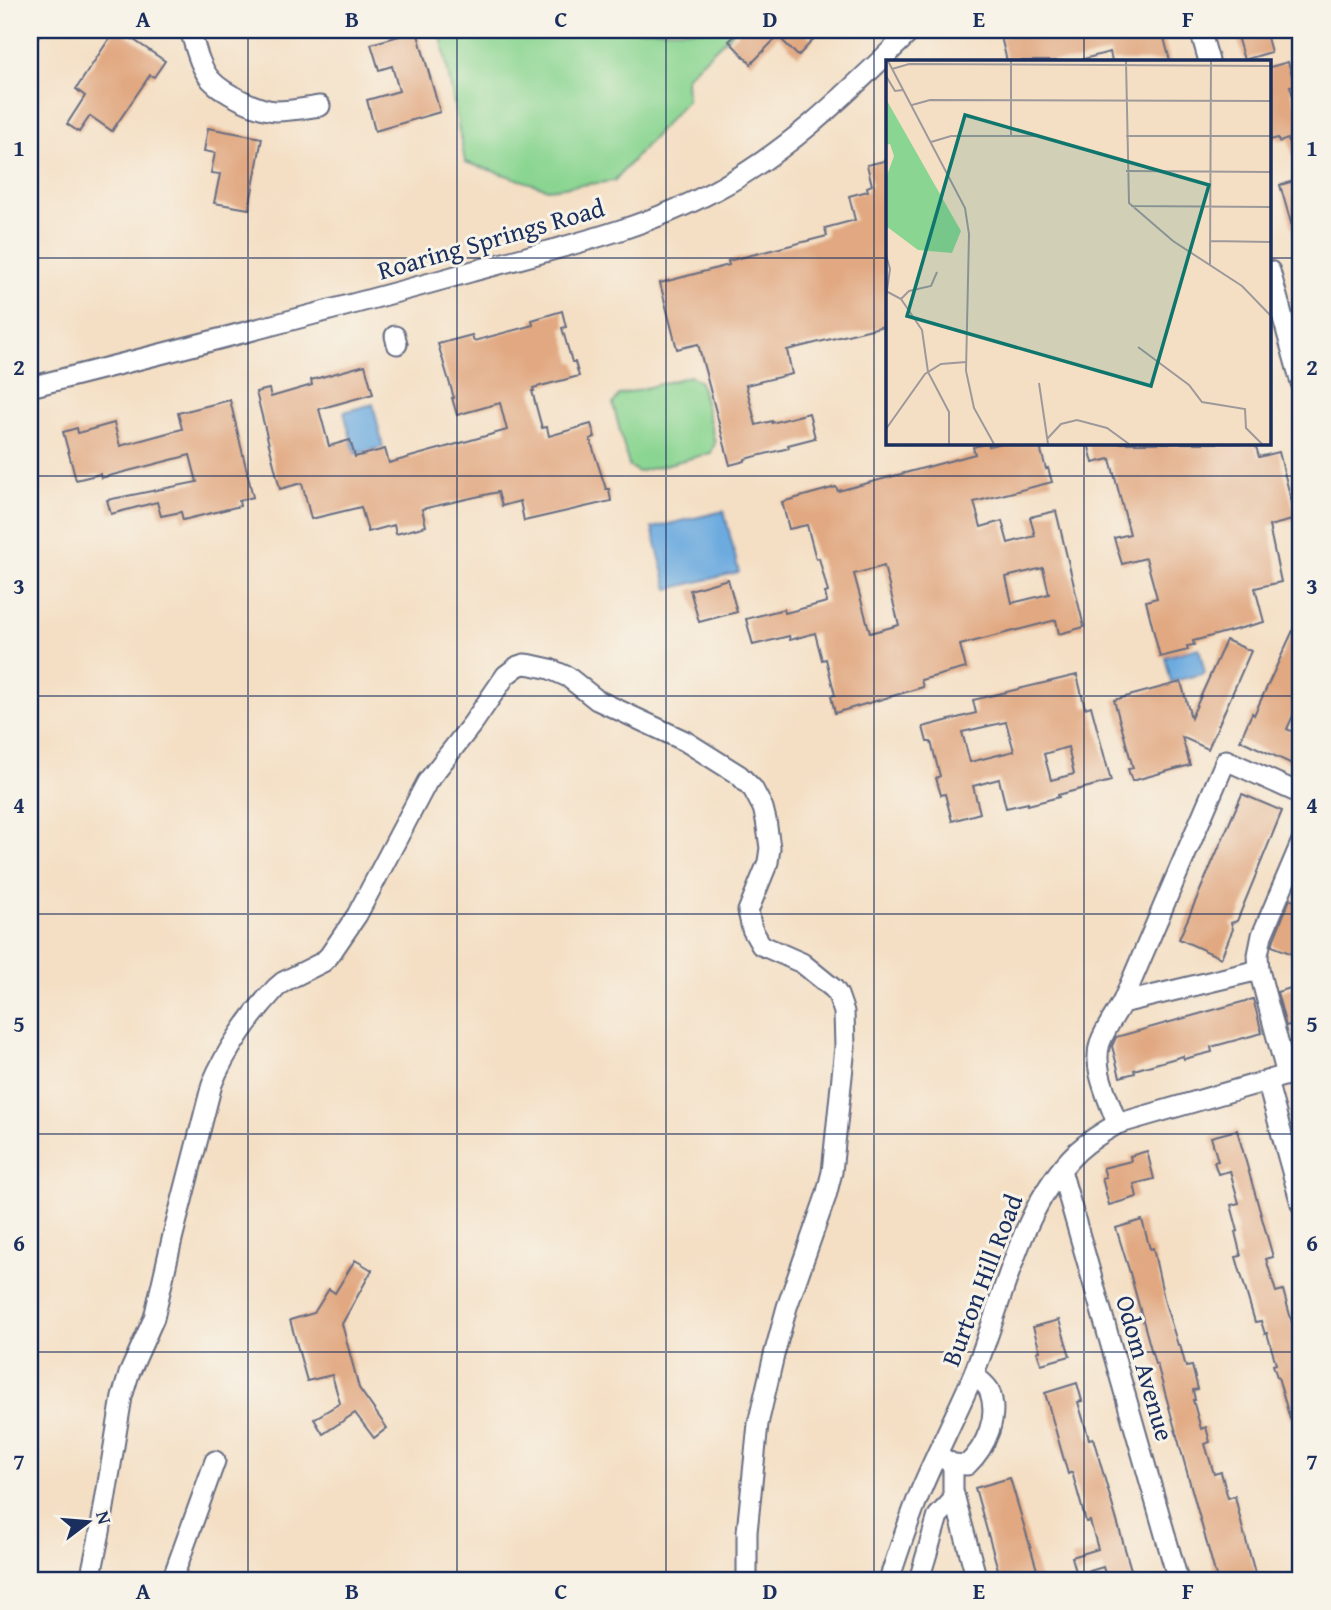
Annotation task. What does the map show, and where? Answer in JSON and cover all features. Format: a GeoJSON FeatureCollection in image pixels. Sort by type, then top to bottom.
{"type":"FeatureCollection","features":[{"type":"Feature","properties":{"kind":"street"},"geometry":{"type":"LineString","coordinates":[[190,30],[200,61],[211,80],[227,92],[276,111],[320,106]]}},
{"type":"Feature","properties":{"kind":"street","name":"Roaring Springs Road"},"geometry":{"type":"LineString","coordinates":[[30,387],[381,297],[613,233],[663,215],[716,191],[764,161],[838,102],[912,30]]}},
{"type":"Feature","properties":{"kind":"street"},"geometry":{"type":"LineString","coordinates":[[1200,30],[1209,60]]}},
{"type":"Feature","properties":{"kind":"street"},"geometry":{"type":"LineString","coordinates":[[1272,275],[1292,314],[1301,383]]}},
{"type":"Feature","properties":{"kind":"street"},"geometry":{"type":"LineString","coordinates":[[90,1580],[122,1397],[129,1374],[154,1318],[216,1074],[236,1041],[276,988],[329,956],[357,915],[427,782],[506,675],[524,664],[550,669],[568,677],[597,700],[685,741],[739,775],[753,789],[766,820],[770,848],[768,862],[748,911],[752,929],[761,945],[802,963],[834,989],[844,1012],[845,1047],[827,1196],[787,1307],[758,1424],[747,1532],[747,1580]]}},
{"type":"Feature","properties":{"kind":"street"},"geometry":{"type":"LineString","coordinates":[[1117,1124],[1098,1067],[1101,1041],[1122,1003],[1226,760],[1301,794]]}},
{"type":"Feature","properties":{"kind":"street"},"geometry":{"type":"LineString","coordinates":[[1294,1073],[1259,970],[1258,956],[1262,936],[1301,842]]}},
{"type":"Feature","properties":{"kind":"street"},"geometry":{"type":"LineString","coordinates":[[1122,1003],[1259,970]]}},
{"type":"Feature","properties":{"kind":"street","name":"Burton Hill Road"},"geometry":{"type":"LineString","coordinates":[[888,1580],[921,1489],[945,1459],[1024,1235],[1045,1191],[1061,1170],[1097,1135],[1117,1124],[1294,1073]]}},
{"type":"Feature","properties":{"kind":"street"},"geometry":{"type":"LineString","coordinates":[[1267,1081],[1301,1204]]}},
{"type":"Feature","properties":{"kind":"street","name":"Odom Avenue"},"geometry":{"type":"LineString","coordinates":[[1061,1170],[1178,1580]]}},
{"type":"Feature","properties":{"kind":"street"},"geometry":{"type":"LineString","coordinates":[[974,1375],[988,1388],[994,1409],[987,1441],[967,1465],[945,1459],[977,1580]]}},
{"type":"Feature","properties":{"kind":"street"},"geometry":{"type":"LineString","coordinates":[[172,1580],[215,1461]]}},
{"type":"Feature","properties":{"kind":"street"},"geometry":{"type":"LineString","coordinates":[[919,1580],[938,1516],[955,1498]]}},
{"type":"Feature","properties":{"kind":"green space"},"geometry":{"type":"Polygon","coordinates":[[[440,30],[735,30],[686,77],[687,100],[614,181],[548,189],[465,162],[440,30]]]}},
{"type":"Feature","properties":{"kind":"green space"},"geometry":{"type":"Polygon","coordinates":[[[690,376],[700,382],[715,443],[711,453],[638,472],[629,466],[613,404],[619,395],[690,376]]]}},
{"type":"Feature","properties":{"kind":"water"},"geometry":{"type":"Polygon","coordinates":[[[373,404],[383,447],[355,454],[344,412],[373,404]]]}},
{"type":"Feature","properties":{"kind":"water"},"geometry":{"type":"Polygon","coordinates":[[[724,511],[739,572],[668,589],[652,528],[724,511]]]}},
{"type":"Feature","properties":{"kind":"water"},"geometry":{"type":"Polygon","coordinates":[[[1199,648],[1205,673],[1171,682],[1165,657],[1199,648]]]}},
{"type":"Feature","properties":{"kind":"building"},"geometry":{"type":"Polygon","coordinates":[[[115,30],[119,30],[165,61],[154,77],[150,75],[112,131],[90,116],[79,132],[67,124],[85,96],[76,89],[115,30]]]}},
{"type":"Feature","properties":{"kind":"building"},"geometry":{"type":"Polygon","coordinates":[[[741,30],[803,30],[813,40],[798,56],[778,36],[751,64],[729,41],[741,30]]]}},
{"type":"Feature","properties":{"kind":"building"},"geometry":{"type":"Polygon","coordinates":[[[1031,30],[1033,35],[1055,30],[1162,30],[1170,60],[1112,60],[1110,52],[1080,60],[1007,60],[1001,37],[1031,30]]]}},
{"type":"Feature","properties":{"kind":"building"},"geometry":{"type":"Polygon","coordinates":[[[1239,30],[1265,30],[1271,52],[1244,60],[1236,33],[1240,33],[1239,30]]]}},
{"type":"Feature","properties":{"kind":"building"},"geometry":{"type":"Polygon","coordinates":[[[417,31],[440,112],[375,131],[367,100],[399,91],[392,66],[379,70],[371,44],[417,31]]]}},
{"type":"Feature","properties":{"kind":"building"},"geometry":{"type":"Polygon","coordinates":[[[1288,62],[1295,85],[1290,86],[1301,124],[1301,173],[1298,173],[1288,139],[1279,142],[1278,138],[1272,140],[1272,66],[1288,62]]]}},
{"type":"Feature","properties":{"kind":"building"},"geometry":{"type":"Polygon","coordinates":[[[208,128],[262,138],[249,209],[214,203],[220,174],[211,173],[215,153],[204,151],[208,128]]]}},
{"type":"Feature","properties":{"kind":"building"},"geometry":{"type":"Polygon","coordinates":[[[886,160],[886,325],[787,350],[792,374],[746,385],[756,425],[809,413],[815,438],[730,465],[698,344],[677,349],[660,283],[729,265],[728,261],[827,236],[825,228],[855,220],[849,196],[868,191],[867,187],[872,185],[867,165],[886,160]]]}},
{"type":"Feature","properties":{"kind":"building"},"geometry":{"type":"Polygon","coordinates":[[[1301,179],[1301,246],[1298,247],[1280,185],[1301,179]]]}},
{"type":"Feature","properties":{"kind":"building"},"geometry":{"type":"Polygon","coordinates":[[[562,311],[566,327],[562,328],[579,376],[533,388],[532,391],[542,428],[547,427],[549,436],[591,424],[595,437],[590,439],[611,501],[524,521],[520,501],[502,506],[498,492],[422,509],[426,526],[396,534],[394,525],[368,532],[361,507],[311,519],[302,483],[280,489],[256,392],[269,389],[271,397],[312,385],[311,380],[365,365],[373,394],[319,409],[329,446],[350,440],[355,457],[385,449],[389,463],[507,430],[500,403],[457,415],[438,344],[472,335],[474,341],[533,325],[532,320],[562,311]]]}},
{"type":"Feature","properties":{"kind":"building"},"geometry":{"type":"Polygon","coordinates":[[[230,400],[253,497],[239,501],[240,506],[183,520],[181,512],[161,516],[157,502],[111,514],[107,500],[197,482],[190,455],[101,478],[100,474],[76,480],[63,432],[77,428],[78,433],[114,423],[120,446],[182,429],[178,413],[230,400]]]}},
{"type":"Feature","properties":{"kind":"building"},"geometry":{"type":"Polygon","coordinates":[[[985,444],[1039,444],[1052,482],[974,502],[981,527],[1002,521],[1008,543],[1035,536],[1030,517],[1056,511],[1084,627],[1059,634],[1056,620],[960,645],[966,668],[921,680],[923,687],[835,713],[831,696],[835,695],[826,659],[822,660],[815,633],[790,640],[789,636],[753,645],[746,619],[784,609],[785,613],[827,602],[825,593],[828,592],[807,525],[789,529],[782,502],[836,487],[838,491],[975,454],[973,447],[985,444]],[[884,566],[854,574],[870,633],[899,625],[884,566]],[[1043,568],[1006,577],[1012,603],[1049,594],[1043,568]]]}},
{"type":"Feature","properties":{"kind":"building"},"geometry":{"type":"Polygon","coordinates":[[[1088,444],[1255,444],[1259,457],[1279,452],[1296,519],[1269,526],[1281,582],[1255,588],[1264,622],[1193,641],[1194,645],[1187,646],[1188,650],[1160,657],[1146,601],[1157,598],[1146,558],[1122,564],[1114,538],[1130,534],[1110,459],[1093,463],[1088,444]]]}},
{"type":"Feature","properties":{"kind":"building"},"geometry":{"type":"Polygon","coordinates":[[[728,579],[737,612],[699,622],[690,590],[728,579]]]}},
{"type":"Feature","properties":{"kind":"building"},"geometry":{"type":"Polygon","coordinates":[[[1301,613],[1301,698],[1287,729],[1301,736],[1301,768],[1240,740],[1301,613]]]}},
{"type":"Feature","properties":{"kind":"building"},"geometry":{"type":"Polygon","coordinates":[[[1226,640],[1251,651],[1208,749],[1182,737],[1190,765],[1132,781],[1128,769],[1133,768],[1114,700],[1181,682],[1191,718],[1226,640]]]}},
{"type":"Feature","properties":{"kind":"building"},"geometry":{"type":"Polygon","coordinates":[[[1077,675],[1085,708],[1091,706],[1111,781],[1028,805],[1006,808],[999,779],[973,786],[980,813],[952,821],[945,794],[941,795],[936,778],[940,776],[931,742],[927,742],[923,727],[976,713],[973,700],[1077,675]],[[1006,722],[962,732],[970,762],[1014,751],[1006,722]],[[1068,747],[1044,754],[1051,780],[1074,774],[1068,747]]]}},
{"type":"Feature","properties":{"kind":"building"},"geometry":{"type":"Polygon","coordinates":[[[1242,794],[1282,811],[1237,921],[1231,923],[1233,929],[1221,958],[1179,939],[1242,794]]]}},
{"type":"Feature","properties":{"kind":"building"},"geometry":{"type":"Polygon","coordinates":[[[1290,899],[1301,904],[1301,941],[1295,955],[1272,946],[1290,899]]]}},
{"type":"Feature","properties":{"kind":"building"},"geometry":{"type":"Polygon","coordinates":[[[1301,985],[1301,1022],[1286,1026],[1277,992],[1301,985]]]}},
{"type":"Feature","properties":{"kind":"building"},"geometry":{"type":"Polygon","coordinates":[[[1253,999],[1262,1033],[1211,1047],[1212,1052],[1184,1059],[1183,1056],[1134,1070],[1135,1073],[1120,1077],[1112,1046],[1116,1037],[1253,999]]]}},
{"type":"Feature","properties":{"kind":"building"},"geometry":{"type":"Polygon","coordinates":[[[1237,1130],[1273,1257],[1266,1259],[1276,1292],[1283,1290],[1301,1355],[1301,1416],[1290,1419],[1273,1365],[1276,1364],[1267,1333],[1265,1334],[1261,1321],[1255,1322],[1236,1257],[1241,1256],[1231,1205],[1239,1203],[1230,1171],[1218,1174],[1214,1162],[1218,1161],[1211,1137],[1237,1130]]]}},
{"type":"Feature","properties":{"kind":"building"},"geometry":{"type":"Polygon","coordinates":[[[1147,1151],[1154,1179],[1134,1184],[1137,1197],[1109,1205],[1102,1178],[1106,1177],[1103,1168],[1131,1161],[1130,1156],[1147,1151]]]}},
{"type":"Feature","properties":{"kind":"building"},"geometry":{"type":"Polygon","coordinates":[[[1142,1220],[1150,1249],[1153,1248],[1165,1303],[1178,1345],[1186,1367],[1192,1366],[1198,1389],[1193,1390],[1193,1400],[1201,1429],[1206,1427],[1210,1442],[1205,1444],[1214,1474],[1221,1472],[1228,1498],[1235,1496],[1257,1580],[1217,1580],[1116,1228],[1142,1220]]]}},
{"type":"Feature","properties":{"kind":"building"},"geometry":{"type":"Polygon","coordinates":[[[355,1260],[372,1270],[342,1324],[359,1388],[387,1428],[374,1438],[355,1413],[323,1434],[314,1419],[340,1403],[332,1375],[307,1381],[290,1320],[314,1313],[329,1289],[335,1293],[355,1260]]]}},
{"type":"Feature","properties":{"kind":"building"},"geometry":{"type":"Polygon","coordinates":[[[1059,1320],[1070,1356],[1041,1364],[1033,1327],[1059,1320]]]}},
{"type":"Feature","properties":{"kind":"building"},"geometry":{"type":"Polygon","coordinates":[[[1077,1383],[1082,1401],[1078,1402],[1089,1439],[1093,1438],[1134,1580],[1107,1580],[1103,1567],[1077,1575],[1072,1557],[1098,1549],[1090,1521],[1086,1522],[1072,1472],[1068,1474],[1045,1393],[1077,1383]]]}},
{"type":"Feature","properties":{"kind":"building"},"geometry":{"type":"Polygon","coordinates":[[[1010,1478],[1040,1580],[1001,1580],[975,1488],[1010,1478]]]}}]}
